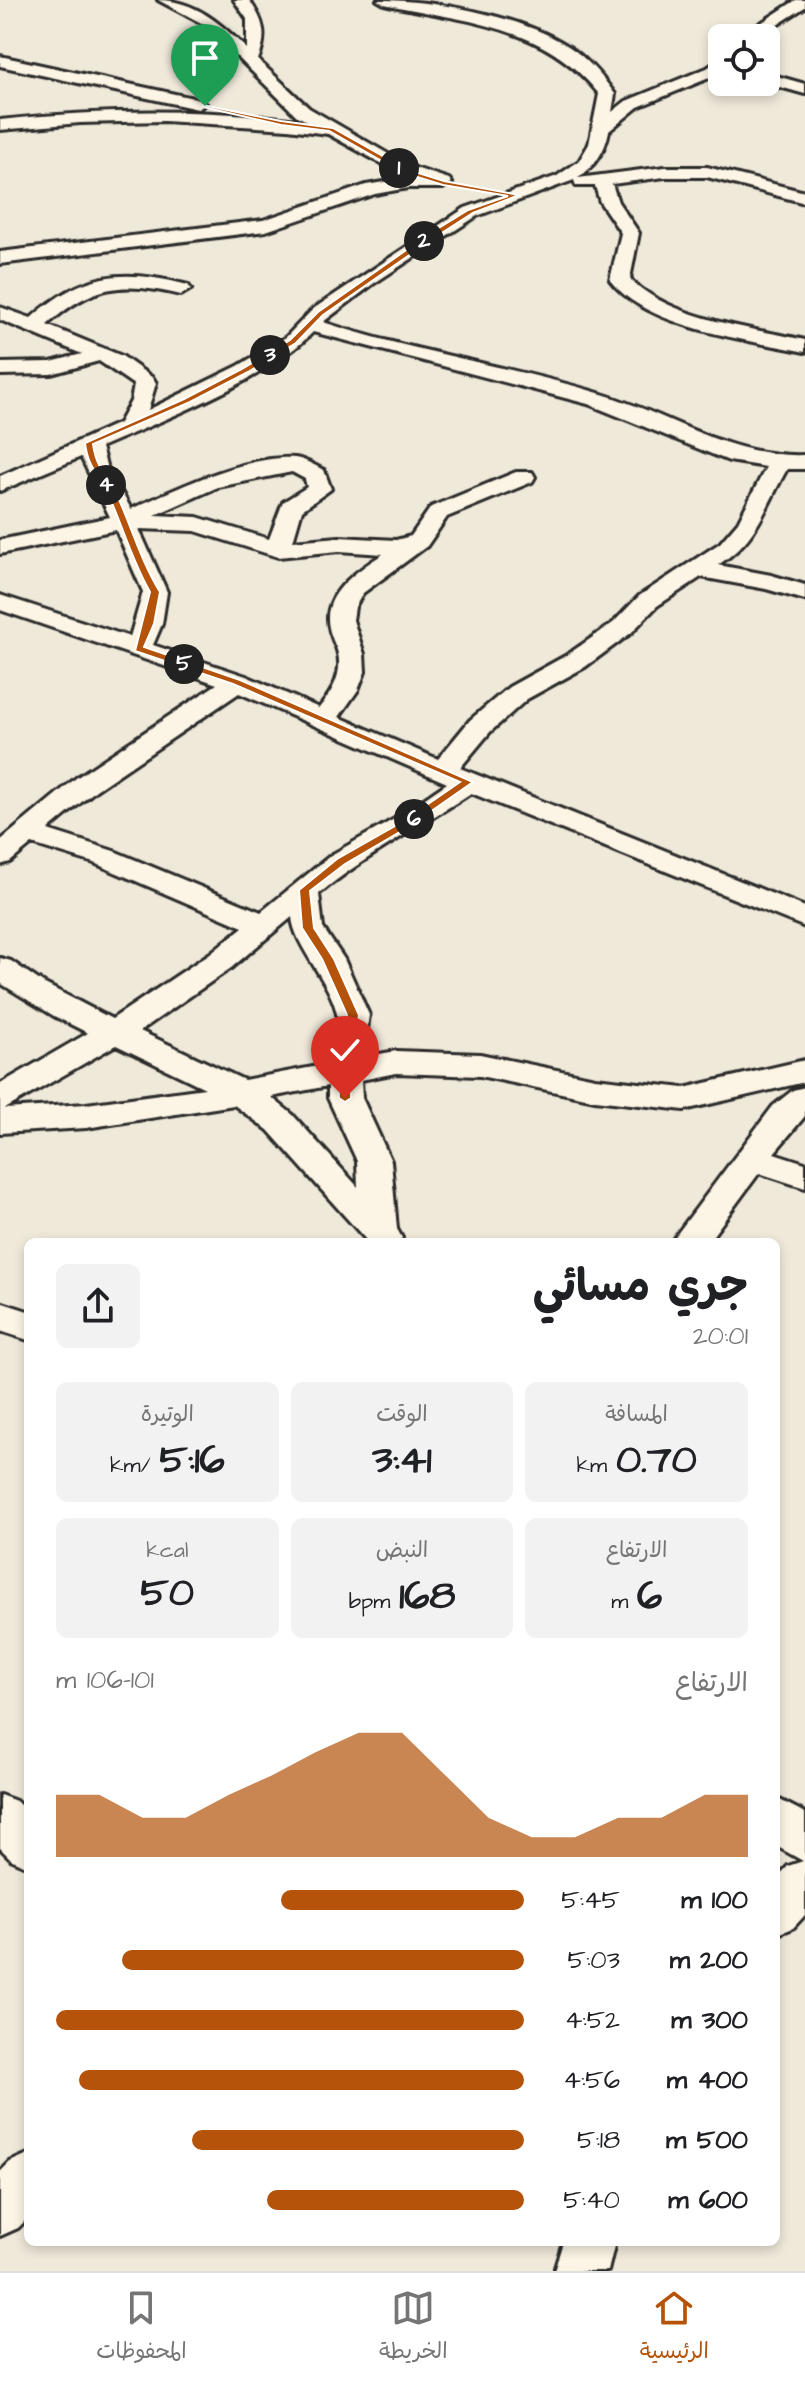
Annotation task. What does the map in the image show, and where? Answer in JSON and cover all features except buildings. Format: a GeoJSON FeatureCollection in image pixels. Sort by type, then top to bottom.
{"type":"FeatureCollection","features":[{"type":"Feature","properties":{"kind":"street"},"geometry":{"type":"LineString","coordinates":[[0,258],[252,227],[372,189],[408,183],[450,184],[403,170],[303,112],[210,22],[165,0]]}},
{"type":"Feature","properties":{"kind":"street"},"geometry":{"type":"LineString","coordinates":[[243,0],[255,19],[257,42],[251,59]]}},
{"type":"Feature","properties":{"kind":"street"},"geometry":{"type":"LineString","coordinates":[[0,484],[187,401],[245,370],[293,341],[366,280],[444,228],[471,212],[563,180],[586,164],[599,136],[607,94],[593,73],[568,51],[534,34],[503,24],[384,0]]}},
{"type":"Feature","properties":{"kind":"street"},"geometry":{"type":"LineString","coordinates":[[766,24],[805,1]]}},
{"type":"Feature","properties":{"kind":"street"},"geometry":{"type":"LineString","coordinates":[[774,18],[805,18]]}},
{"type":"Feature","properties":{"kind":"street"},"geometry":{"type":"LineString","coordinates":[[0,61],[281,123]]}},
{"type":"Feature","properties":{"kind":"street"},"geometry":{"type":"LineString","coordinates":[[599,136],[632,104],[708,73]]}},
{"type":"Feature","properties":{"kind":"street"},"geometry":{"type":"LineString","coordinates":[[780,82],[805,89]]}},
{"type":"Feature","properties":{"kind":"street"},"geometry":{"type":"LineString","coordinates":[[0,125],[94,117],[281,123],[331,129]]}},
{"type":"Feature","properties":{"kind":"street"},"geometry":{"type":"LineString","coordinates":[[599,136],[610,165],[633,175]]}},
{"type":"Feature","properties":{"kind":"street"},"geometry":{"type":"LineString","coordinates":[[488,190],[524,193],[633,175],[707,172],[805,198]]}},
{"type":"Feature","properties":{"kind":"street"},"geometry":{"type":"LineString","coordinates":[[602,179],[609,202],[630,233],[620,280],[628,292],[658,308],[805,346]]}},
{"type":"Feature","properties":{"kind":"street"},"geometry":{"type":"LineString","coordinates":[[34,326],[68,296],[107,281],[127,279],[181,289]]}},
{"type":"Feature","properties":{"kind":"street"},"geometry":{"type":"LineString","coordinates":[[0,313],[115,360],[145,383],[142,401],[128,426]]}},
{"type":"Feature","properties":{"kind":"street"},"geometry":{"type":"LineString","coordinates":[[310,324],[349,337],[596,399],[737,456],[793,463]]}},
{"type":"Feature","properties":{"kind":"street"},"geometry":{"type":"LineString","coordinates":[[0,369],[64,368],[100,353]]}},
{"type":"Feature","properties":{"kind":"street"},"geometry":{"type":"LineString","coordinates":[[89,443],[92,464],[111,492],[138,563],[155,592],[149,624],[138,649]]}},
{"type":"Feature","properties":{"kind":"street"},"geometry":{"type":"LineString","coordinates":[[0,1099],[143,1015],[220,961],[341,861],[406,824],[455,776],[480,726],[518,693],[576,661],[622,628],[648,601],[728,548],[749,524],[762,493],[793,463]]}},
{"type":"Feature","properties":{"kind":"street"},"geometry":{"type":"LineString","coordinates":[[0,547],[123,521],[210,482],[252,471],[295,465],[316,475],[319,489],[291,507],[278,550]]}},
{"type":"Feature","properties":{"kind":"street"},"geometry":{"type":"LineString","coordinates":[[323,719],[346,692],[353,657],[341,634],[342,607],[357,586],[419,541],[439,512],[524,477]]}},
{"type":"Feature","properties":{"kind":"street"},"geometry":{"type":"LineString","coordinates":[[123,521],[197,524],[278,550],[339,544],[396,547],[419,541]]}},
{"type":"Feature","properties":{"kind":"street"},"geometry":{"type":"LineString","coordinates":[[698,569],[771,582],[805,593]]}},
{"type":"Feature","properties":{"kind":"street"},"geometry":{"type":"LineString","coordinates":[[0,602],[237,682],[455,776],[805,918]]}},
{"type":"Feature","properties":{"kind":"street"},"geometry":{"type":"LineString","coordinates":[[0,856],[86,784],[237,682]]}},
{"type":"Feature","properties":{"kind":"street"},"geometry":{"type":"LineString","coordinates":[[27,833],[104,857],[263,924]]}},
{"type":"Feature","properties":{"kind":"street"},"geometry":{"type":"LineString","coordinates":[[304,890],[308,928],[328,959],[353,1015],[344,1072],[345,1098],[374,1161],[383,1236]]}},
{"type":"Feature","properties":{"kind":"street"},"geometry":{"type":"LineString","coordinates":[[0,968],[28,990],[112,1033],[151,1048],[238,1093],[272,1115],[383,1236]]}},
{"type":"Feature","properties":{"kind":"street"},"geometry":{"type":"LineString","coordinates":[[0,1121],[86,1116],[238,1093],[396,1062],[480,1065],[595,1089],[684,1099],[805,1071]]}},
{"type":"Feature","properties":{"kind":"street"},"geometry":{"type":"LineString","coordinates":[[692,1238],[785,1114],[805,1098]]}},
{"type":"Feature","properties":{"kind":"street"},"geometry":{"type":"LineString","coordinates":[[752,1158],[805,1176]]}},
{"type":"Feature","properties":{"kind":"street"},"geometry":{"type":"LineString","coordinates":[[0,1316],[24,1325]]}},
{"type":"Feature","properties":{"kind":"street"},"geometry":{"type":"LineString","coordinates":[[0,1816],[24,1841]]}},
{"type":"Feature","properties":{"kind":"street"},"geometry":{"type":"LineString","coordinates":[[780,1822],[805,1840]]}},
{"type":"Feature","properties":{"kind":"street"},"geometry":{"type":"LineString","coordinates":[[780,1908],[805,1882]]}},
{"type":"Feature","properties":{"kind":"street"},"geometry":{"type":"LineString","coordinates":[[0,2210],[24,2184]]}},
{"type":"Feature","properties":{"kind":"street"},"geometry":{"type":"LineString","coordinates":[[581,2271],[588,2246]]}},
{"type":"Feature","properties":{"kind":"route"},"geometry":{"type":"LineString","coordinates":[[205,106],[281,123],[331,129],[403,170],[443,183],[516,195],[471,212],[431,236],[320,313],[293,341],[245,370],[187,401],[89,443],[92,464],[111,492],[138,563],[155,592],[149,624],[138,649],[237,682],[468,782],[406,824],[341,861],[304,890],[308,928],[328,959],[353,1015],[344,1072],[345,1098]]}}]}
